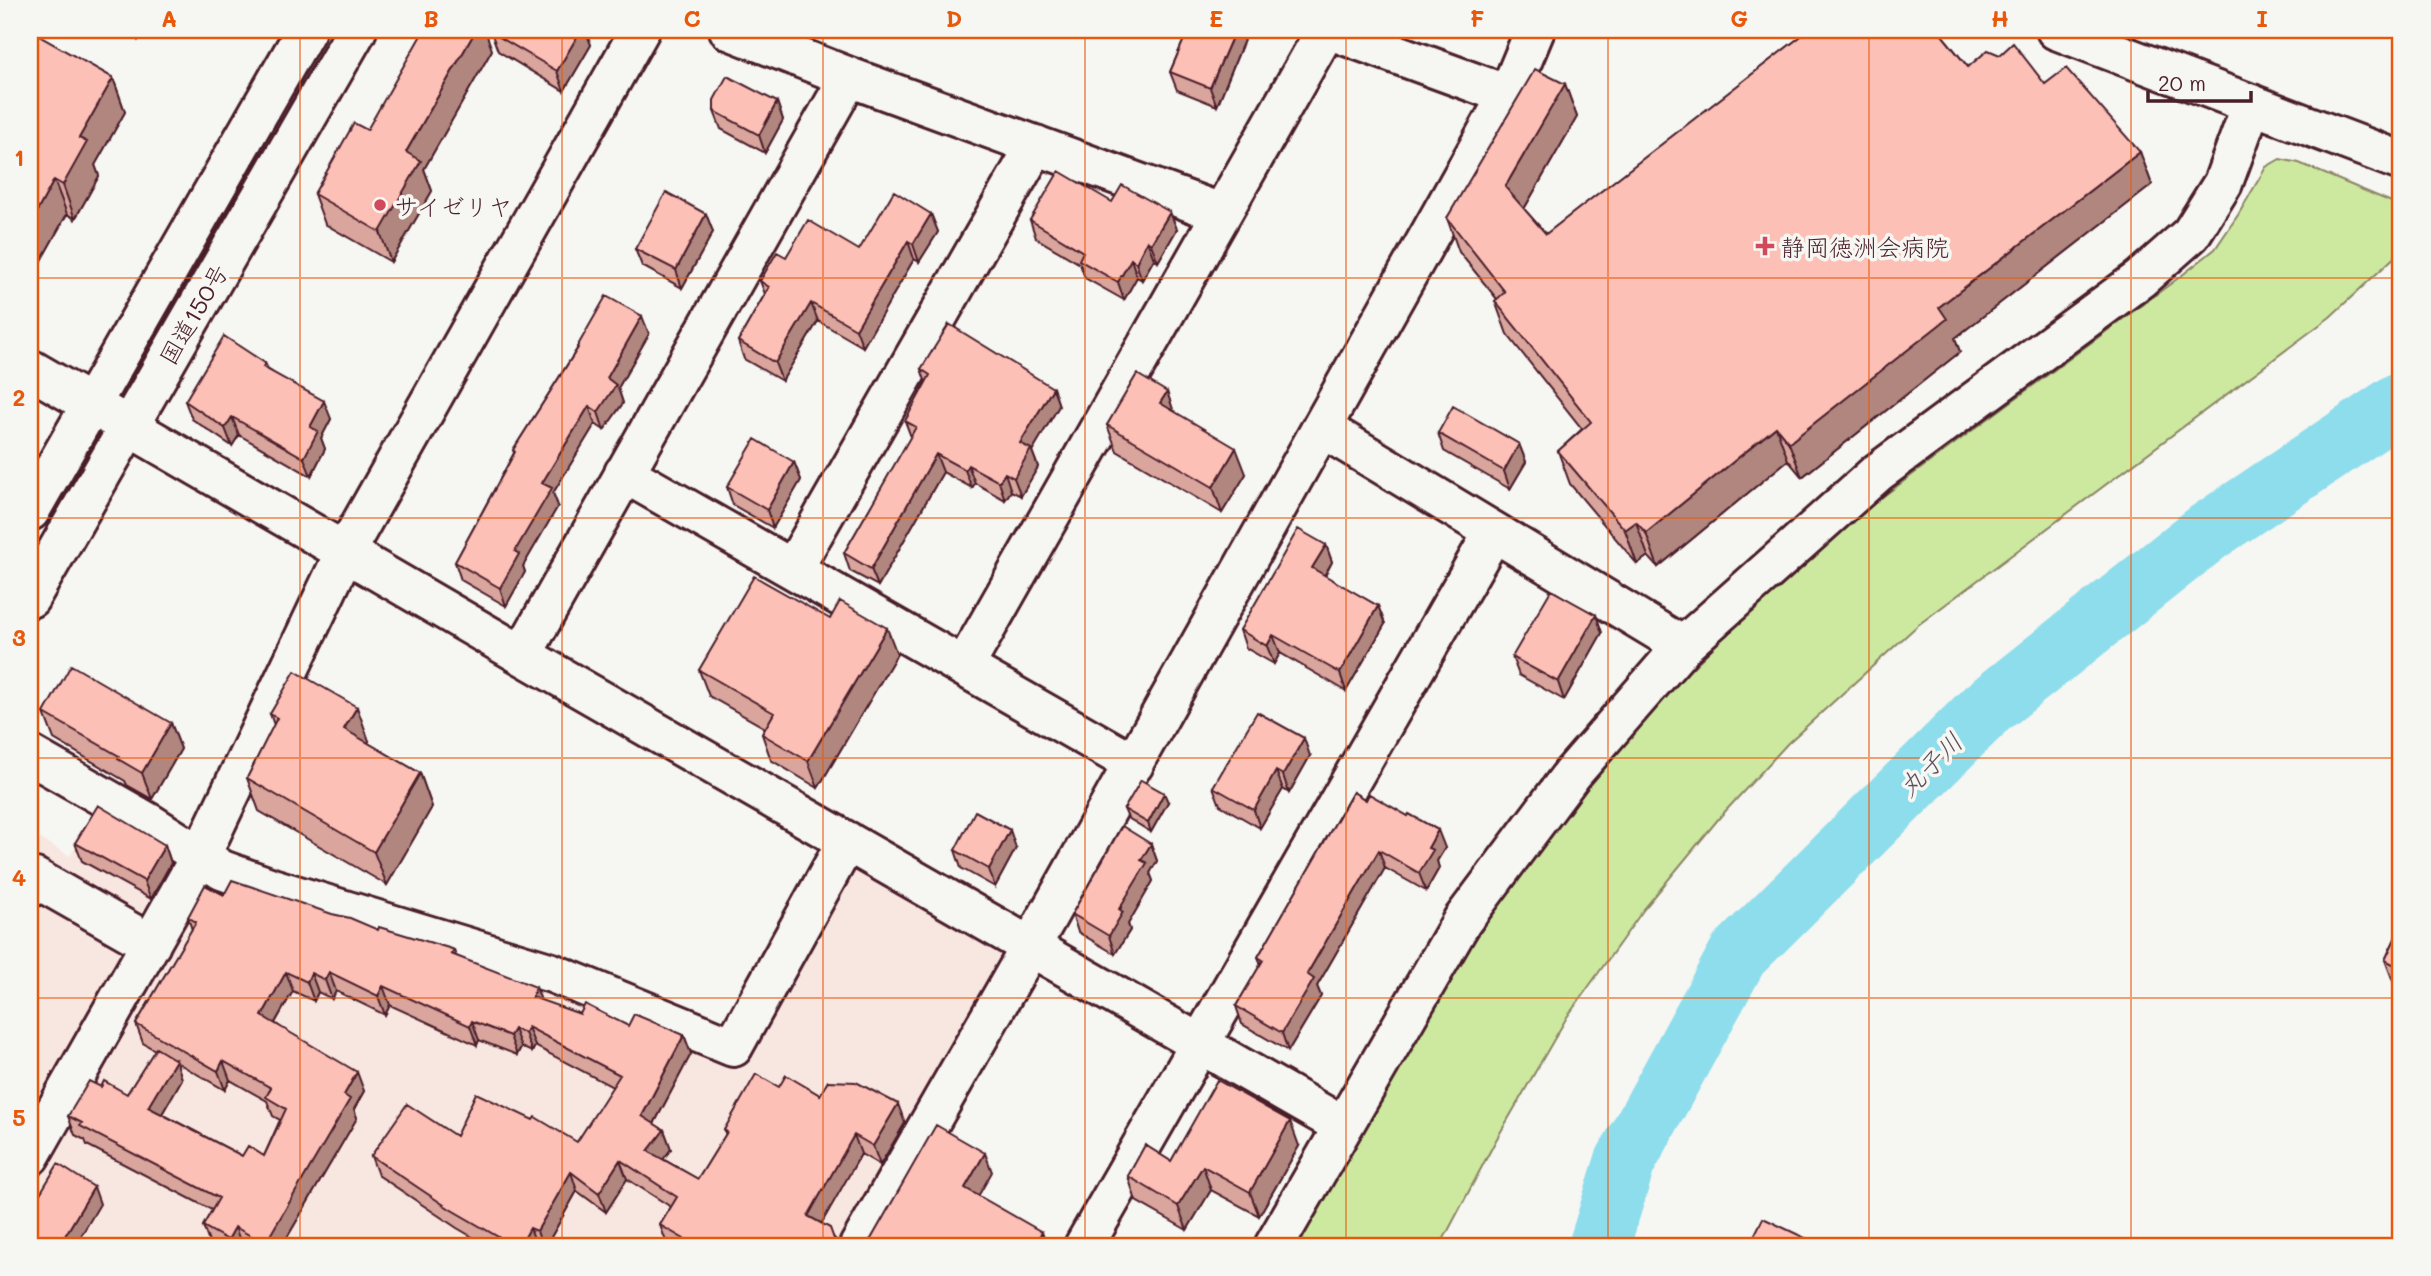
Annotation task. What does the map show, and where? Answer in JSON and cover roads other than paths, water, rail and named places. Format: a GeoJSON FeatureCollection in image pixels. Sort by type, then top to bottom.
{"type":"FeatureCollection","features":[{"type":"Feature","properties":{"kind":"main road","name":"国道150号"},"geometry":{"type":"LineString","coordinates":[[30,511],[306,30]]}},
{"type":"Feature","properties":{"kind":"main road","name":"国道150号"},"geometry":{"type":"LineString","coordinates":[[30,598],[357,30]]}},
{"type":"Feature","properties":{"kind":"main road"},"geometry":{"type":"LineString","coordinates":[[30,1156],[201,855],[345,552],[640,30]]}},
{"type":"Feature","properties":{"kind":"main road"},"geometry":{"type":"LineString","coordinates":[[729,30],[849,77],[1221,213]]}},
{"type":"Feature","properties":{"kind":"main road"},"geometry":{"type":"LineString","coordinates":[[964,667],[1221,213],[1328,30],[1508,95]]}},
{"type":"Feature","properties":{"kind":"main road"},"geometry":{"type":"LineString","coordinates":[[859,1246],[1031,946],[1508,95],[1535,30]]}},
{"type":"Feature","properties":{"kind":"main road"},"geometry":{"type":"LineString","coordinates":[[2056,30],[2401,161]]}},
{"type":"Feature","properties":{"kind":"main road"},"geometry":{"type":"LineString","coordinates":[[522,655],[849,77]]}},
{"type":"Feature","properties":{"kind":"main road"},"geometry":{"type":"LineString","coordinates":[[1274,1246],[1462,921],[1572,774],[1682,646],[1877,473],[2140,279],[2191,234],[2223,183],[2252,104]]}},
{"type":"Feature","properties":{"kind":"main road"},"geometry":{"type":"LineString","coordinates":[[793,569],[1036,145]]}},
{"type":"Feature","properties":{"kind":"main road"},"geometry":{"type":"LineString","coordinates":[[30,369],[1343,1126]]}},
{"type":"Feature","properties":{"kind":"main road"},"geometry":{"type":"LineString","coordinates":[[1322,428],[1682,646]]}},
{"type":"Feature","properties":{"kind":"main road"},"geometry":{"type":"LineString","coordinates":[[624,473],[1133,764]]}},
{"type":"Feature","properties":{"kind":"main road"},"geometry":{"type":"LineString","coordinates":[[1084,1246],[1493,533]]}},
{"type":"Feature","properties":{"kind":"main road"},"geometry":{"type":"LineString","coordinates":[[30,755],[222,870],[272,888],[552,973],[733,1047],[847,841]]}},
{"type":"Feature","properties":{"kind":"main road"},"geometry":{"type":"LineString","coordinates":[[30,888],[35,878],[151,944]]}},
{"type":"Feature","properties":{"kind":"waterway","name":"丸子川"},"geometry":{"type":"LineString","coordinates":[[1599,1246],[1625,1162],[1738,955],[1987,708],[2208,532],[2401,402]]}},
{"type":"Feature","properties":{"kind":"place","name":"サイゼリヤ"},"geometry":{"type":"Point","coordinates":[380,205]}},
{"type":"Feature","properties":{"kind":"place","name":"静岡徳洲会病院"},"geometry":{"type":"Point","coordinates":[1765,246]}}]}
